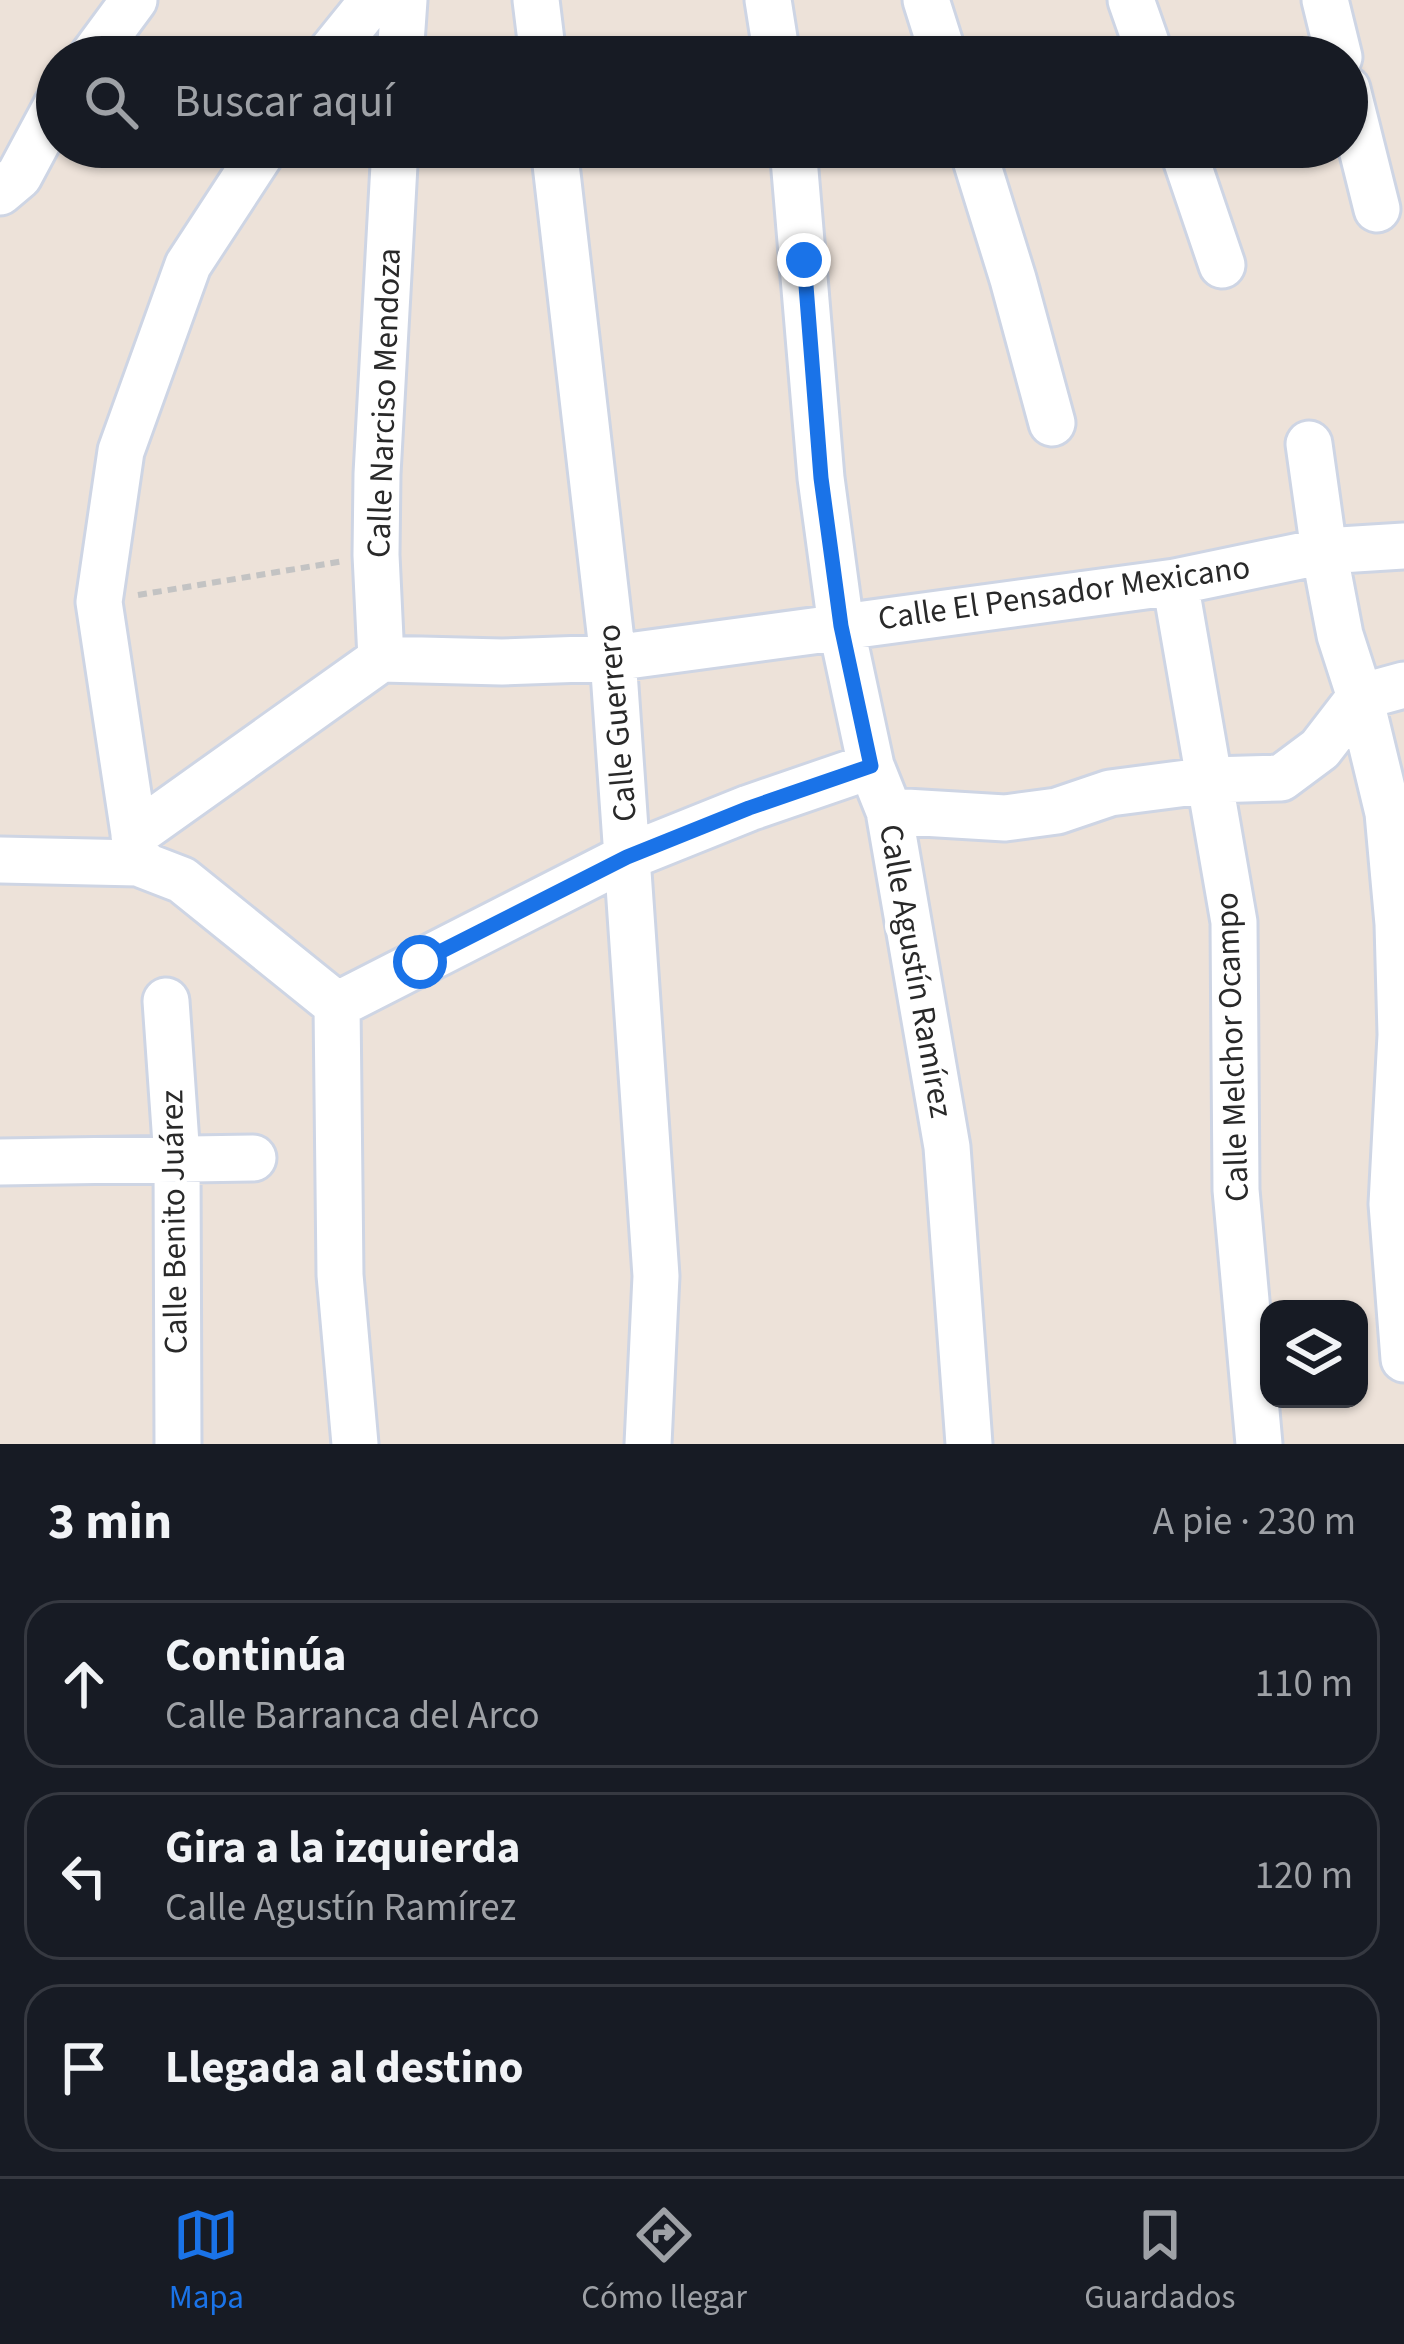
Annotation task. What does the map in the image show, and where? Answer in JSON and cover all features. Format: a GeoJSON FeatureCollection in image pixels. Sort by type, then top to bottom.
{"type":"FeatureCollection","features":[{"type":"Feature","properties":{"kind":"street"},"geometry":{"type":"LineString","coordinates":[[107,36],[134,0]]}},
{"type":"Feature","properties":{"kind":"street"},"geometry":{"type":"LineString","coordinates":[[344,36],[373,0]]}},
{"type":"Feature","properties":{"kind":"street"},"geometry":{"type":"LineString","coordinates":[[401,36],[404,0]]}},
{"type":"Feature","properties":{"kind":"street"},"geometry":{"type":"LineString","coordinates":[[536,0],[540,36]]}},
{"type":"Feature","properties":{"kind":"street"},"geometry":{"type":"LineString","coordinates":[[768,0],[774,36]]}},
{"type":"Feature","properties":{"kind":"street"},"geometry":{"type":"LineString","coordinates":[[926,0],[937,36]]}},
{"type":"Feature","properties":{"kind":"street"},"geometry":{"type":"LineString","coordinates":[[1131,0],[1144,36]]}},
{"type":"Feature","properties":{"kind":"street"},"geometry":{"type":"LineString","coordinates":[[1325,0],[1334,36]]}},
{"type":"Feature","properties":{"kind":"street"},"geometry":{"type":"LineString","coordinates":[[0,192],[19,176],[36,144]]}},
{"type":"Feature","properties":{"kind":"street"},"geometry":{"type":"LineString","coordinates":[[251,168],[188,265],[121,451],[99,602],[136,849],[182,880],[337,1005]]}},
{"type":"Feature","properties":{"kind":"street","name":"Calle Narciso Mendoza"},"geometry":{"type":"LineString","coordinates":[[381,658],[376,474],[394,168]]}},
{"type":"Feature","properties":{"kind":"street","name":"Calle Guerrero"},"geometry":{"type":"LineString","coordinates":[[556,168],[613,658],[656,1276],[648,1444]]}},
{"type":"Feature","properties":{"kind":"street","name":"Calle Agustín Ramírez"},"geometry":{"type":"LineString","coordinates":[[796,168],[821,478],[841,626],[871,766],[889,811],[947,1147],[969,1444]]}},
{"type":"Feature","properties":{"kind":"street"},"geometry":{"type":"LineString","coordinates":[[978,168],[1052,422]]}},
{"type":"Feature","properties":{"kind":"street"},"geometry":{"type":"LineString","coordinates":[[1189,168],[1222,266]]}},
{"type":"Feature","properties":{"kind":"street"},"geometry":{"type":"LineString","coordinates":[[1366,168],[1376,208]]}},
{"type":"Feature","properties":{"kind":"street"},"geometry":{"type":"LineString","coordinates":[[1309,445],[1340,635],[1396,814],[1401,1035],[1392,1204],[1404,1359]]}},
{"type":"Feature","properties":{"kind":"street","name":"Calle El Pensador Mexicano"},"geometry":{"type":"LineString","coordinates":[[381,658],[502,662],[613,658],[1174,582],[1324,551],[1404,545]]}},
{"type":"Feature","properties":{"kind":"street","name":"Calle Melchor Ocampo"},"geometry":{"type":"LineString","coordinates":[[1174,582],[1234,922],[1236,1190],[1259,1444]]}},
{"type":"Feature","properties":{"kind":"street"},"geometry":{"type":"LineString","coordinates":[[0,860],[136,849],[381,658]]}},
{"type":"Feature","properties":{"kind":"street"},"geometry":{"type":"LineString","coordinates":[[889,811],[1005,818],[1057,812],[1110,793],[1210,780],[1281,778],[1320,749],[1360,697],[1404,685]]}},
{"type":"Feature","properties":{"kind":"street"},"geometry":{"type":"LineString","coordinates":[[337,1005],[627,857],[871,766]]}},
{"type":"Feature","properties":{"kind":"street","name":"Calle Benito Juárez"},"geometry":{"type":"LineString","coordinates":[[166,1001],[177,1158],[178,1444]]}},
{"type":"Feature","properties":{"kind":"street"},"geometry":{"type":"LineString","coordinates":[[337,1005],[340,1275],[356,1444]]}},
{"type":"Feature","properties":{"kind":"street"},"geometry":{"type":"LineString","coordinates":[[0,1162],[253,1158]]}},
{"type":"Feature","properties":{"kind":"path"},"geometry":{"type":"LineString","coordinates":[[99,602],[376,556]]}},
{"type":"Feature","properties":{"kind":"route"},"geometry":{"type":"LineString","coordinates":[[420,962],[627,857],[871,766],[841,626],[821,478],[804,260]]}}]}
